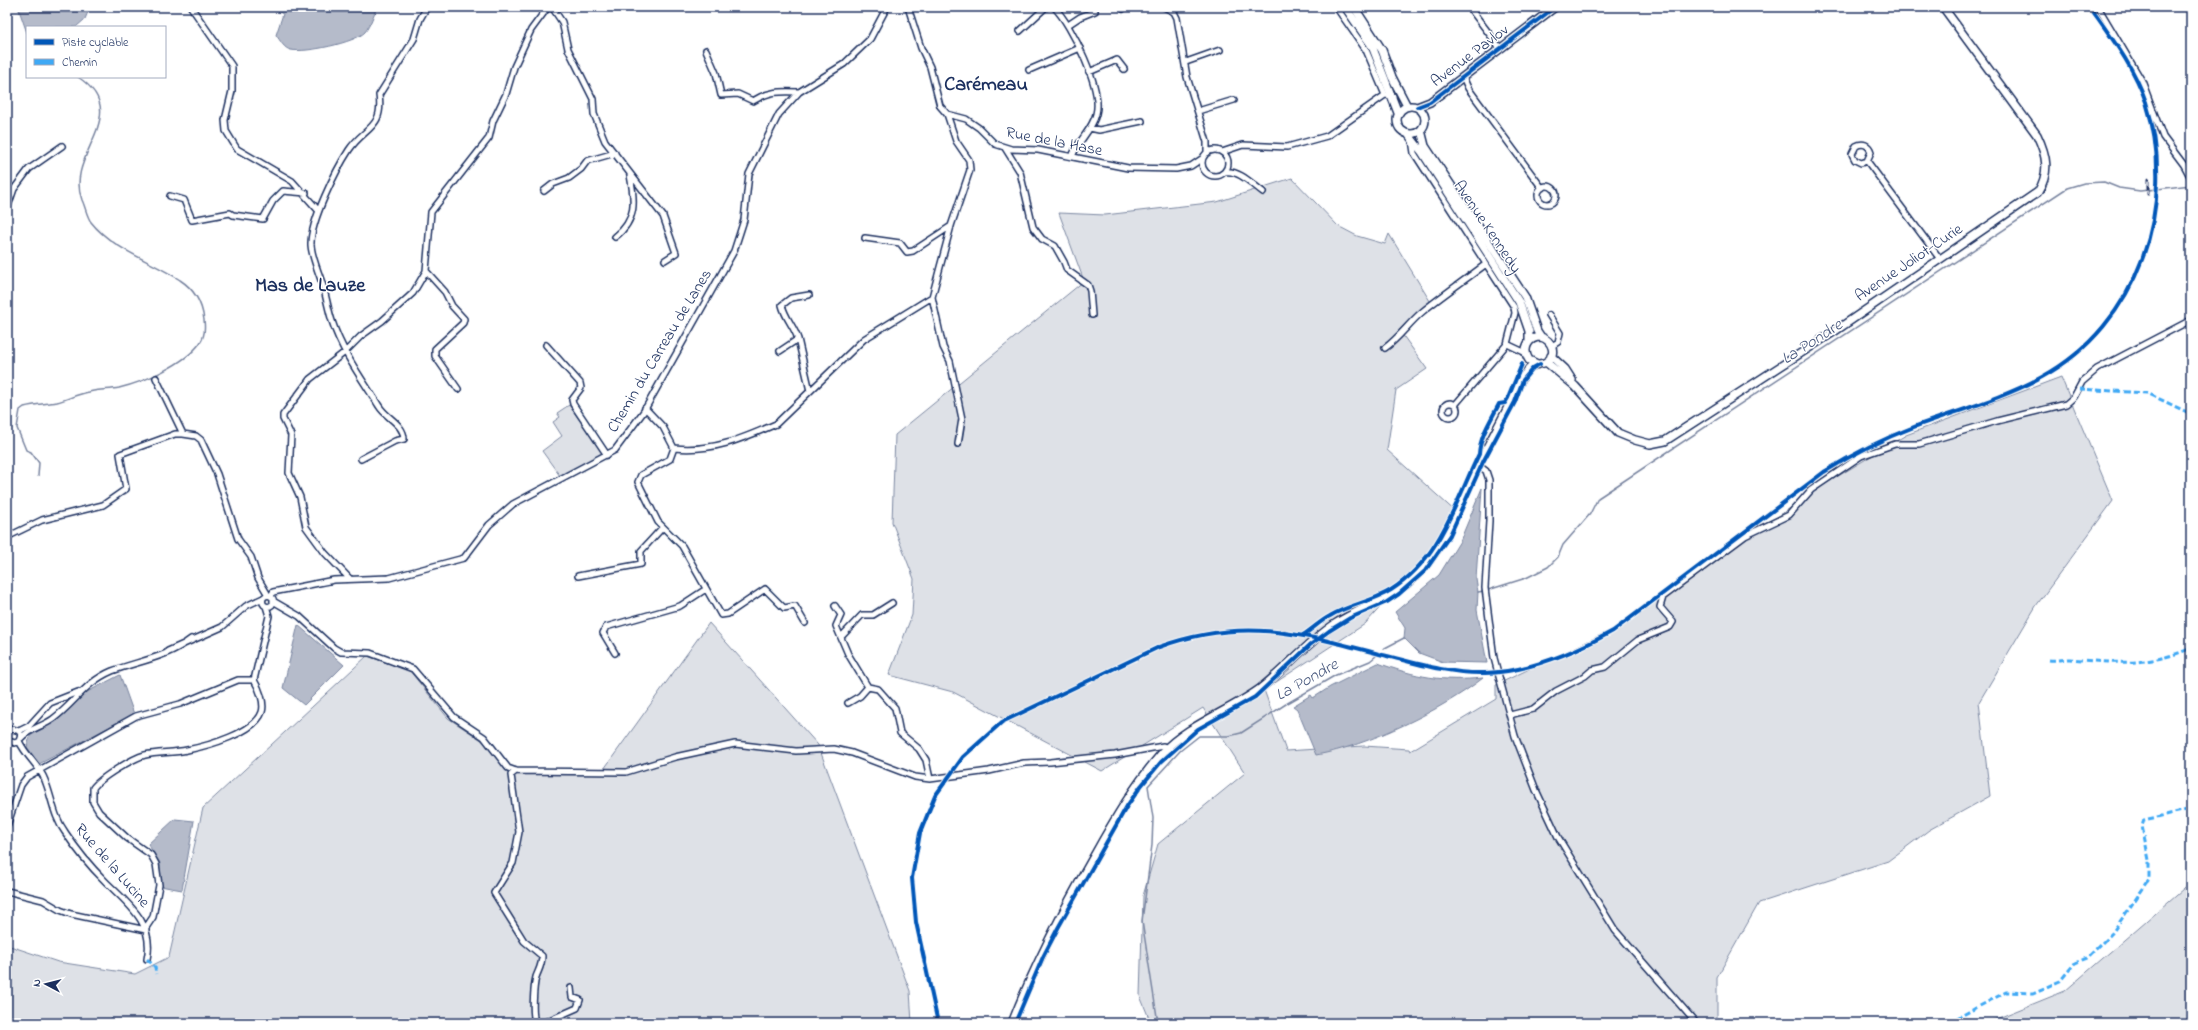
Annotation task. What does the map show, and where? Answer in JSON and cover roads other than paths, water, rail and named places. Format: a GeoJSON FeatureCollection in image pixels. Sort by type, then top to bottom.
{"type":"FeatureCollection","features":[{"type":"Feature","properties":{"kind":"main road"},"geometry":{"type":"LineString","coordinates":[[1345,7],[1372,46],[1393,96],[1398,113],[1398,126],[1410,136],[1421,130],[1424,123],[1424,114],[1417,107],[1407,106],[1398,113]]}},
{"type":"Feature","properties":{"kind":"main road"},"geometry":{"type":"LineString","coordinates":[[1354,7],[1382,50],[1392,77],[1407,106]]}},
{"type":"Feature","properties":{"kind":"main road","name":"Avenue Pavlov"},"geometry":{"type":"LineString","coordinates":[[1417,107],[1430,102],[1555,7]]}},
{"type":"Feature","properties":{"kind":"main road","name":"Avenue Joliot-Curie"},"geometry":{"type":"LineString","coordinates":[[1549,359],[1618,433],[1634,440],[1650,444],[1665,441],[1834,331],[2038,192],[2045,178],[2046,162],[2044,151],[2037,136],[1943,7]]}},
{"type":"Feature","properties":{"kind":"main road","name":"Avenue Pavlov"},"geometry":{"type":"LineString","coordinates":[[1424,114],[1430,102]]}},
{"type":"Feature","properties":{"kind":"main road","name":"Avenue Kennedy"},"geometry":{"type":"LineString","coordinates":[[1421,130],[1425,146],[1525,297],[1541,337],[1548,340],[1552,346]]}},
{"type":"Feature","properties":{"kind":"main road","name":"Avenue Kennedy"},"geometry":{"type":"LineString","coordinates":[[1410,136],[1519,302],[1529,331],[1526,355],[1518,388]]}},
{"type":"Feature","properties":{"kind":"main road"},"geometry":{"type":"LineString","coordinates":[[1528,343],[1541,337]]}},
{"type":"Feature","properties":{"kind":"main road"},"geometry":{"type":"LineString","coordinates":[[1012,1023],[1028,983],[1059,918],[1126,801],[1146,773],[1166,751],[1190,732],[1254,692],[1308,643],[1336,623],[1358,610],[1395,593],[1412,580],[1434,554],[1457,513],[1477,468],[1526,372],[1537,364],[1549,359],[1552,346]]}},
{"type":"Feature","properties":{"kind":"main road"},"geometry":{"type":"LineString","coordinates":[[1526,355],[1537,364]]}},
{"type":"Feature","properties":{"kind":"street"},"geometry":{"type":"LineString","coordinates":[[190,7],[232,66],[232,91],[225,120],[226,131],[237,149],[292,181],[306,193],[318,210]]}},
{"type":"Feature","properties":{"kind":"street"},"geometry":{"type":"LineString","coordinates":[[361,459],[395,441],[404,439],[404,434],[399,426],[383,413],[345,352],[332,322],[313,256],[311,234],[318,210],[349,149],[376,122],[381,105],[379,95],[414,38],[420,19],[427,7]]}},
{"type":"Feature","properties":{"kind":"street"},"geometry":{"type":"LineString","coordinates":[[350,579],[325,553],[306,527],[300,497],[290,473],[292,435],[283,419],[285,411],[310,379],[345,352],[361,336],[382,321],[413,293],[426,271],[431,212],[489,138],[493,121],[506,94],[514,67],[531,30],[548,7]]}},
{"type":"Feature","properties":{"kind":"street"},"geometry":{"type":"LineString","coordinates":[[552,7],[562,22],[568,50],[593,99],[594,114],[604,141],[615,153],[663,216],[676,253],[665,260]]}},
{"type":"Feature","properties":{"kind":"street"},"geometry":{"type":"LineString","coordinates":[[908,7],[921,48],[930,67],[940,106],[947,114],[956,141],[969,160],[970,170],[951,226],[932,297],[943,347],[950,361],[962,419],[958,444]]}},
{"type":"Feature","properties":{"kind":"street"},"geometry":{"type":"LineString","coordinates":[[1020,31],[1046,7]]}},
{"type":"Feature","properties":{"kind":"street"},"geometry":{"type":"LineString","coordinates":[[1054,7],[1068,25],[1080,48],[1098,101],[1096,114],[1090,128],[1079,142],[1072,157]]}},
{"type":"Feature","properties":{"kind":"street"},"geometry":{"type":"LineString","coordinates":[[1164,7],[1174,12],[1176,18],[1188,77],[1207,142],[1207,153]]}},
{"type":"Feature","properties":{"kind":"street"},"geometry":{"type":"LineString","coordinates":[[1336,7],[1366,50],[1385,95]]}},
{"type":"Feature","properties":{"kind":"street"},"geometry":{"type":"LineString","coordinates":[[1469,7],[1500,48]]}},
{"type":"Feature","properties":{"kind":"street"},"geometry":{"type":"LineString","coordinates":[[2098,7],[2137,71],[2163,137],[2184,165],[2191,178]]}},
{"type":"Feature","properties":{"kind":"street","name":"Chemin du Carreau de Lanes"},"geometry":{"type":"LineString","coordinates":[[19,731],[29,726],[50,704],[81,690],[111,672],[164,654],[191,639],[222,627],[246,606],[253,602],[267,600],[273,592],[350,579],[389,578],[464,558],[490,525],[513,504],[607,455],[622,442],[645,408],[734,251],[744,220],[749,174],[779,114],[799,92],[844,64],[870,39],[885,8]]}},
{"type":"Feature","properties":{"kind":"street"},"geometry":{"type":"LineString","coordinates":[[1068,25],[1080,17],[1095,11]]}},
{"type":"Feature","properties":{"kind":"street"},"geometry":{"type":"LineString","coordinates":[[1029,70],[1080,48]]}},
{"type":"Feature","properties":{"kind":"street"},"geometry":{"type":"LineString","coordinates":[[706,50],[716,73],[721,95],[738,94],[753,101],[765,93],[777,90],[799,92]]}},
{"type":"Feature","properties":{"kind":"street"},"geometry":{"type":"LineString","coordinates":[[1186,62],[1220,50]]}},
{"type":"Feature","properties":{"kind":"street"},"geometry":{"type":"LineString","coordinates":[[1089,72],[1117,60],[1124,69]]}},
{"type":"Feature","properties":{"kind":"street"},"geometry":{"type":"LineString","coordinates":[[1463,77],[1468,88],[1542,188]]}},
{"type":"Feature","properties":{"kind":"street"},"geometry":{"type":"LineString","coordinates":[[1456,83],[1468,88]]}},
{"type":"Feature","properties":{"kind":"street"},"geometry":{"type":"LineString","coordinates":[[1207,142],[1215,150],[1222,152],[1243,145],[1287,147],[1327,136],[1385,95],[1393,96]]}},
{"type":"Feature","properties":{"kind":"street"},"geometry":{"type":"LineString","coordinates":[[1198,111],[1234,100]]}},
{"type":"Feature","properties":{"kind":"street","name":"Rue de la Hase"},"geometry":{"type":"LineString","coordinates":[[947,114],[971,122],[995,144],[1005,148],[1038,150],[1128,168],[1176,170],[1190,166]]}},
{"type":"Feature","properties":{"kind":"street"},"geometry":{"type":"LineString","coordinates":[[1090,128],[1099,130],[1142,121]]}},
{"type":"Feature","properties":{"kind":"street"},"geometry":{"type":"LineString","coordinates":[[1410,136],[1414,153],[1514,307],[1515,313],[1507,344],[1455,405]]}},
{"type":"Feature","properties":{"kind":"street"},"geometry":{"type":"LineString","coordinates":[[7,209],[14,189],[29,169],[62,146]]}},
{"type":"Feature","properties":{"kind":"street"},"geometry":{"type":"LineString","coordinates":[[1005,148],[1020,172],[1033,227],[1042,239],[1054,246],[1067,270],[1088,285],[1092,315]]}},
{"type":"Feature","properties":{"kind":"street"},"geometry":{"type":"LineString","coordinates":[[1225,172],[1227,158],[1233,149]]}},
{"type":"Feature","properties":{"kind":"street"},"geometry":{"type":"LineString","coordinates":[[1190,166],[1203,158],[1207,153],[1215,150]]}},
{"type":"Feature","properties":{"kind":"street"},"geometry":{"type":"LineString","coordinates":[[1222,152],[1227,158]]}},
{"type":"Feature","properties":{"kind":"street"},"geometry":{"type":"LineString","coordinates":[[544,191],[553,184],[569,178],[581,169],[587,161],[615,153]]}},
{"type":"Feature","properties":{"kind":"street"},"geometry":{"type":"LineString","coordinates":[[1203,158],[1204,170]]}},
{"type":"Feature","properties":{"kind":"street"},"geometry":{"type":"LineString","coordinates":[[1867,161],[1940,259]]}},
{"type":"Feature","properties":{"kind":"street"},"geometry":{"type":"LineString","coordinates":[[1227,165],[1233,172],[1245,178],[1263,192]]}},
{"type":"Feature","properties":{"kind":"street"},"geometry":{"type":"LineString","coordinates":[[1190,166],[1198,166],[1208,174],[1216,176],[1225,172],[1233,172]]}},
{"type":"Feature","properties":{"kind":"street"},"geometry":{"type":"LineString","coordinates":[[614,237],[624,230],[635,202],[630,174]]}},
{"type":"Feature","properties":{"kind":"street"},"geometry":{"type":"LineString","coordinates":[[170,196],[184,200],[192,220],[230,213],[233,215],[263,219],[272,201],[283,191],[306,193]]}},
{"type":"Feature","properties":{"kind":"street"},"geometry":{"type":"LineString","coordinates":[[865,238],[900,243],[907,252],[913,251],[951,226]]}},
{"type":"Feature","properties":{"kind":"street"},"geometry":{"type":"LineString","coordinates":[[1384,348],[1395,341],[1405,328],[1423,312],[1486,264]]}},
{"type":"Feature","properties":{"kind":"street"},"geometry":{"type":"LineString","coordinates":[[426,271],[445,292],[452,306],[464,319],[463,323],[435,349],[434,356],[458,389]]}},
{"type":"Feature","properties":{"kind":"street"},"geometry":{"type":"LineString","coordinates":[[809,294],[791,298],[782,305],[784,314],[793,326],[798,339],[810,392]]}},
{"type":"Feature","properties":{"kind":"street"},"geometry":{"type":"LineString","coordinates":[[674,448],[691,450],[716,447],[776,424],[864,339],[932,297]]}},
{"type":"Feature","properties":{"kind":"street"},"geometry":{"type":"LineString","coordinates":[[1549,315],[1560,334],[1558,342],[1552,346]]}},
{"type":"Feature","properties":{"kind":"street"},"geometry":{"type":"LineString","coordinates":[[1510,715],[1533,709],[1556,691],[1585,676],[1592,670],[1605,668],[1638,640],[1670,628],[1673,622],[1660,607],[1663,598],[1745,536],[1788,515],[1811,490],[1861,456],[1895,444],[1919,444],[1996,421],[2066,404],[2074,397],[2082,382],[2097,369],[2191,320]]}},
{"type":"Feature","properties":{"kind":"street"},"geometry":{"type":"LineString","coordinates":[[780,351],[798,339]]}},
{"type":"Feature","properties":{"kind":"street"},"geometry":{"type":"LineString","coordinates":[[1517,347],[1528,343]]}},
{"type":"Feature","properties":{"kind":"street"},"geometry":{"type":"LineString","coordinates":[[1507,344],[1517,347],[1526,355]]}},
{"type":"Feature","properties":{"kind":"street"},"geometry":{"type":"LineString","coordinates":[[546,345],[580,383],[581,388],[572,400],[573,404],[607,455]]}},
{"type":"Feature","properties":{"kind":"street"},"geometry":{"type":"LineString","coordinates":[[156,378],[183,434]]}},
{"type":"Feature","properties":{"kind":"street"},"geometry":{"type":"LineString","coordinates":[[645,408],[663,427],[674,448],[670,459],[638,478],[650,509],[663,527],[682,546],[721,615],[728,614],[764,589],[784,608],[795,606],[805,622]]}},
{"type":"Feature","properties":{"kind":"street"},"geometry":{"type":"LineString","coordinates":[[7,537],[42,520],[103,505],[126,489],[120,454],[175,434],[196,436],[201,440],[217,474],[238,538],[250,557],[267,600],[268,611],[267,628],[254,680],[259,687],[262,711],[259,718],[245,730],[187,750],[144,755],[102,779],[93,788],[93,802],[99,812],[127,838],[151,855],[156,864],[159,885],[153,917],[146,930],[70,914],[43,900],[7,891]]}},
{"type":"Feature","properties":{"kind":"street"},"geometry":{"type":"LineString","coordinates":[[1477,468],[1486,470],[1488,477],[1489,521],[1485,590],[1494,658],[1510,715],[1536,790],[1558,836],[1615,930],[1696,1023]]}},
{"type":"Feature","properties":{"kind":"street"},"geometry":{"type":"LineString","coordinates":[[578,576],[641,564],[641,551],[663,527]]}},
{"type":"Feature","properties":{"kind":"street"},"geometry":{"type":"LineString","coordinates":[[614,653],[605,638],[604,633],[606,627],[680,606],[706,589]]}},
{"type":"Feature","properties":{"kind":"street"},"geometry":{"type":"LineString","coordinates":[[267,600],[299,616],[334,648],[342,652],[370,653],[413,669],[454,717],[484,737],[508,768],[516,771],[626,772],[674,757],[734,744],[796,751],[834,749],[852,753],[915,777],[930,779],[989,771],[1024,763],[1050,762],[1115,755],[1152,747],[1163,746],[1166,751]]}},
{"type":"Feature","properties":{"kind":"street"},"geometry":{"type":"LineString","coordinates":[[841,637],[862,615],[873,615],[892,603]]}},
{"type":"Feature","properties":{"kind":"street"},"geometry":{"type":"LineString","coordinates":[[835,606],[841,615],[836,624],[848,654],[868,686],[878,689],[894,708],[900,733],[919,749],[926,760],[930,779]]}},
{"type":"Feature","properties":{"kind":"street"},"geometry":{"type":"LineString","coordinates":[[7,826],[24,780],[39,770],[136,716],[180,704],[238,680],[254,680]]}},
{"type":"Feature","properties":{"kind":"street"},"geometry":{"type":"LineString","coordinates":[[848,703],[860,696],[868,686]]}},
{"type":"Feature","properties":{"kind":"street","name":"Chemin du Carreau de Lanes"},"geometry":{"type":"LineString","coordinates":[[11,740],[52,720],[81,690]]}},
{"type":"Feature","properties":{"kind":"street"},"geometry":{"type":"LineString","coordinates":[[11,740],[9,730],[19,731]]}},
{"type":"Feature","properties":{"kind":"street"},"geometry":{"type":"LineString","coordinates":[[11,740],[19,731]]}},
{"type":"Feature","properties":{"kind":"street","name":"Rue de la Lucine"},"geometry":{"type":"LineString","coordinates":[[11,740],[24,750],[44,778],[59,822],[65,833],[105,881],[128,903],[142,920],[150,946],[147,959]]}},
{"type":"Feature","properties":{"kind":"street"},"geometry":{"type":"LineString","coordinates":[[516,771],[511,775],[519,832],[513,863],[494,893],[524,941],[542,956],[542,964],[536,977],[534,1006],[534,1020],[536,1023]]}},
{"type":"Feature","properties":{"kind":"street"},"geometry":{"type":"LineString","coordinates":[[543,1023],[577,1008],[580,1000],[572,997],[572,988]]}},
{"type":"Feature","properties":{"kind":"water"},"geometry":{"type":"Polygon","coordinates":[[[18,7],[90,7],[85,19],[77,26],[26,26],[26,30],[18,7]]]}},
{"type":"Feature","properties":{"kind":"water"},"geometry":{"type":"Polygon","coordinates":[[[270,7],[377,7],[367,29],[360,36],[318,49],[298,51],[286,48],[276,35],[283,14],[270,7]]]}},
{"type":"Feature","properties":{"kind":"water"},"geometry":{"type":"Polygon","coordinates":[[[1482,488],[1476,579],[1478,592],[1477,610],[1487,663],[1443,662],[1419,653],[1404,638],[1405,628],[1395,612],[1439,575],[1460,541],[1482,488]]]}},
{"type":"Feature","properties":{"kind":"water"},"geometry":{"type":"Polygon","coordinates":[[[298,625],[344,665],[304,705],[283,688],[298,625]]]}},
{"type":"Feature","properties":{"kind":"water"},"geometry":{"type":"Polygon","coordinates":[[[1378,663],[1417,675],[1442,679],[1483,678],[1447,702],[1404,725],[1358,744],[1316,755],[1297,709],[1293,706],[1311,695],[1313,698],[1330,687],[1378,663]]]}},
{"type":"Feature","properties":{"kind":"water"},"geometry":{"type":"Polygon","coordinates":[[[120,675],[134,714],[39,764],[27,747],[30,736],[58,719],[87,692],[120,675]]]}},
{"type":"Feature","properties":{"kind":"water"},"geometry":{"type":"Polygon","coordinates":[[[175,819],[194,821],[182,890],[160,886],[160,863],[148,844],[175,819]]]}},
{"type":"Feature","properties":{"kind":"waterway"},"geometry":{"type":"LineString","coordinates":[[38,476],[39,463],[31,452],[26,450],[17,428],[20,410],[24,407],[57,402],[93,391],[119,388],[152,377],[185,358],[200,343],[204,332],[203,314],[199,302],[193,292],[180,280],[169,273],[121,248],[110,240],[91,222],[87,214],[82,200],[79,183],[82,167],[100,120],[100,106],[94,91],[79,78]]}},
{"type":"Feature","properties":{"kind":"waterway","name":"La Pondre"},"geometry":{"type":"LineString","coordinates":[[1488,590],[1526,578],[1548,567],[1558,557],[1563,545],[1590,514],[1598,498],[2067,188],[2084,183],[2104,182],[2119,188],[2140,191],[2191,185]]}},
{"type":"Feature","properties":{"kind":"waterway","name":"La Pondre"},"geometry":{"type":"LineString","coordinates":[[1478,592],[1484,591]]}},
{"type":"Feature","properties":{"kind":"waterway","name":"La Pondre"},"geometry":{"type":"LineString","coordinates":[[1383,649],[1404,638]]}},
{"type":"Feature","properties":{"kind":"waterway"},"geometry":{"type":"LineString","coordinates":[[1158,1023],[1142,921],[1152,845],[1153,818],[1148,786],[1180,751],[1199,736],[1229,736],[1241,733],[1286,704],[1336,675],[1370,661],[1376,656]]}},
{"type":"Feature","properties":{"kind":"railway"},"geometry":{"type":"LineString","coordinates":[[2148,179],[2148,194]]}},
{"type":"Feature","properties":{"kind":"district","name":"Carémeau"},"geometry":{"type":"Point","coordinates":[986,85]}},
{"type":"Feature","properties":{"kind":"district","name":"Mas de Lauze"},"geometry":{"type":"Point","coordinates":[310,286]}}]}
